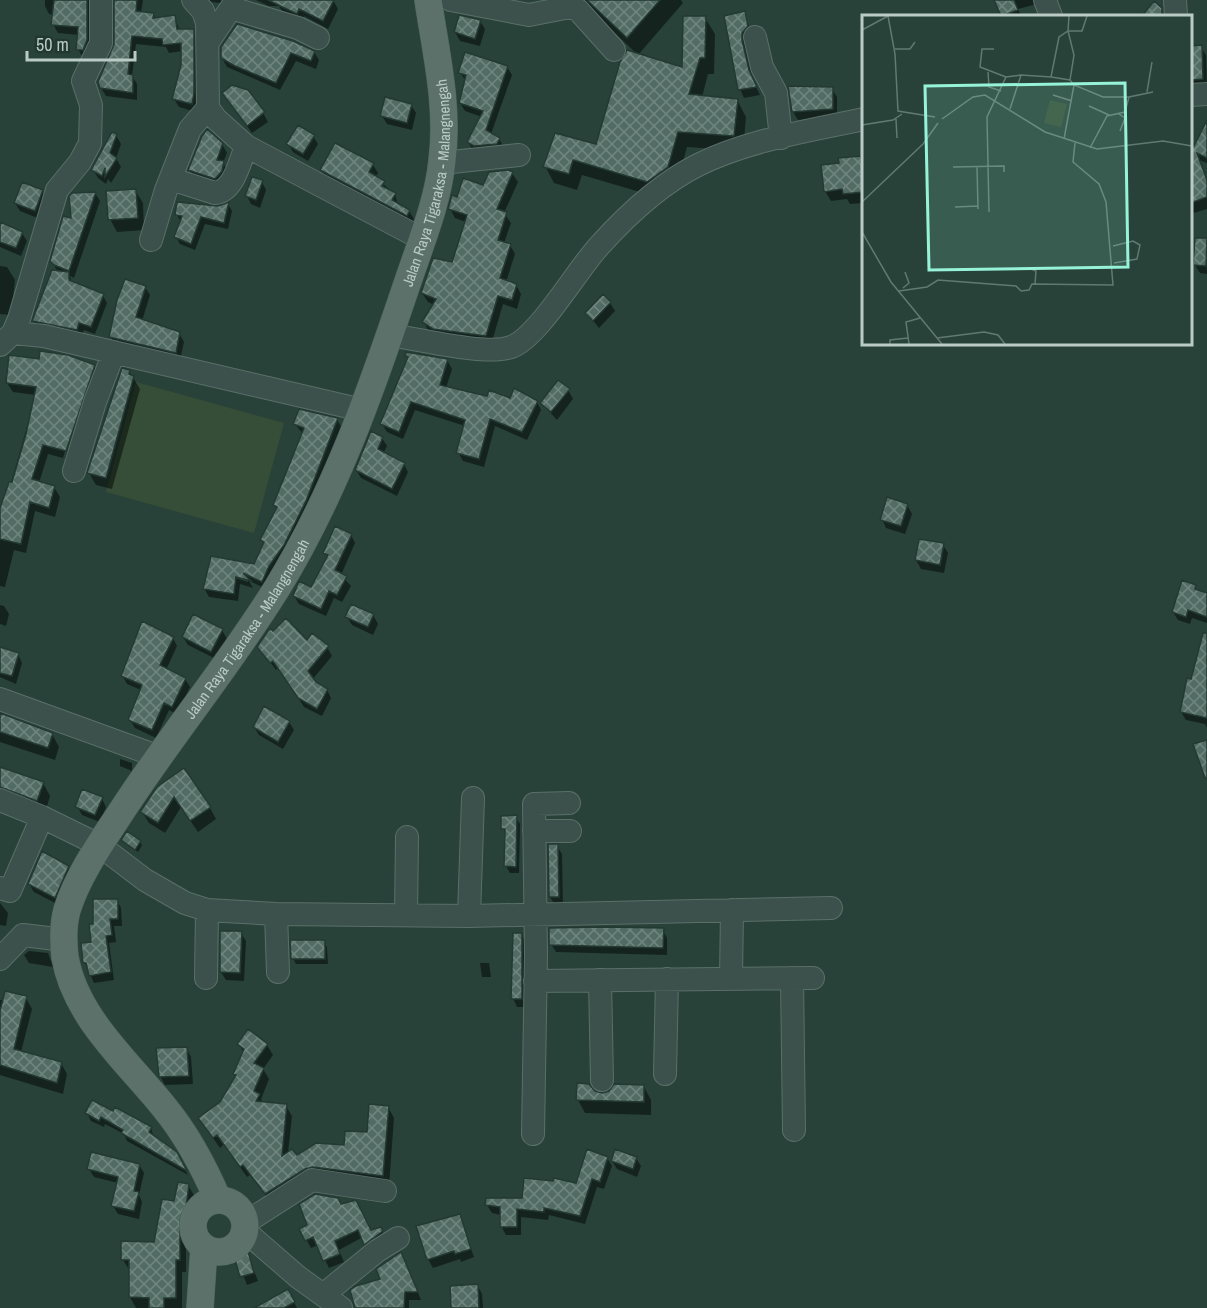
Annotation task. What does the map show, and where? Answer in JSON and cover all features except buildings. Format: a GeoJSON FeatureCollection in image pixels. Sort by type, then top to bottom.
{"type":"FeatureCollection","features":[{"type":"Feature","properties":{"kind":"main road","name":"Jalan Raya Tigaraksa - Malangnengah"},"geometry":{"type":"LineString","coordinates":[[218,1200],[203,1165],[166,1110],[128,1065],[80,1000],[71,977],[64,940],[69,906],[99,846],[157,756],[276,590],[312,527],[362,410],[422,239],[442,164],[443,106],[428,0]]}},
{"type":"Feature","properties":{"kind":"main road"},"geometry":{"type":"LineString","coordinates":[[200,1308],[204,1248],[194,1230],[195,1216],[204,1205],[218,1200],[225,1201],[238,1209],[245,1227],[242,1238],[232,1249],[218,1252],[204,1248]]}},
{"type":"Feature","properties":{"kind":"street"},"geometry":{"type":"LineString","coordinates":[[101,0],[101,43],[83,81],[91,105],[90,143],[80,162],[57,190],[6,339],[44,336],[362,410]]}},
{"type":"Feature","properties":{"kind":"street"},"geometry":{"type":"LineString","coordinates":[[193,0],[203,11],[207,23],[208,108],[216,119],[246,146],[422,239]]}},
{"type":"Feature","properties":{"kind":"street"},"geometry":{"type":"LineString","coordinates":[[451,0],[530,8],[570,7],[578,10],[614,50]]}},
{"type":"Feature","properties":{"kind":"street"},"geometry":{"type":"LineString","coordinates":[[1045,0],[1051,15]]}},
{"type":"Feature","properties":{"kind":"street"},"geometry":{"type":"LineString","coordinates":[[1175,0],[1176,15]]}},
{"type":"Feature","properties":{"kind":"street"},"geometry":{"type":"LineString","coordinates":[[208,42],[231,8],[298,28],[318,38]]}},
{"type":"Feature","properties":{"kind":"street"},"geometry":{"type":"LineString","coordinates":[[755,37],[762,67],[776,93],[781,138]]}},
{"type":"Feature","properties":{"kind":"street"},"geometry":{"type":"LineString","coordinates":[[1192,95],[1207,94]]}},
{"type":"Feature","properties":{"kind":"street"},"geometry":{"type":"LineString","coordinates":[[151,240],[190,129],[208,108]]}},
{"type":"Feature","properties":{"kind":"street"},"geometry":{"type":"LineString","coordinates":[[390,334],[491,350],[512,347],[529,335],[598,246],[664,185],[696,165],[723,154],[862,119]]}},
{"type":"Feature","properties":{"kind":"street"},"geometry":{"type":"LineString","coordinates":[[171,178],[215,193],[221,192],[228,188],[246,146]]}},
{"type":"Feature","properties":{"kind":"street"},"geometry":{"type":"LineString","coordinates":[[442,164],[519,155]]}},
{"type":"Feature","properties":{"kind":"street"},"geometry":{"type":"LineString","coordinates":[[74,471],[95,402],[114,352]]}},
{"type":"Feature","properties":{"kind":"street"},"geometry":{"type":"LineString","coordinates":[[0,699],[157,756]]}},
{"type":"Feature","properties":{"kind":"street"},"geometry":{"type":"LineString","coordinates":[[469,916],[472,798]]}},
{"type":"Feature","properties":{"kind":"street"},"geometry":{"type":"LineString","coordinates":[[0,800],[42,817],[99,846],[146,880],[185,903],[207,910],[276,914],[469,916],[831,908]]}},
{"type":"Feature","properties":{"kind":"street"},"geometry":{"type":"LineString","coordinates":[[533,1134],[534,804],[569,803]]}},
{"type":"Feature","properties":{"kind":"street"},"geometry":{"type":"LineString","coordinates":[[0,888],[10,891],[42,817]]}},
{"type":"Feature","properties":{"kind":"street"},"geometry":{"type":"LineString","coordinates":[[534,831],[570,831]]}},
{"type":"Feature","properties":{"kind":"street"},"geometry":{"type":"LineString","coordinates":[[406,837],[406,915]]}},
{"type":"Feature","properties":{"kind":"street"},"geometry":{"type":"LineString","coordinates":[[206,978],[207,910]]}},
{"type":"Feature","properties":{"kind":"street"},"geometry":{"type":"LineString","coordinates":[[731,979],[732,910]]}},
{"type":"Feature","properties":{"kind":"street"},"geometry":{"type":"LineString","coordinates":[[276,914],[278,972]]}},
{"type":"Feature","properties":{"kind":"street"},"geometry":{"type":"LineString","coordinates":[[0,960],[23,935],[64,940]]}},
{"type":"Feature","properties":{"kind":"street"},"geometry":{"type":"LineString","coordinates":[[535,981],[802,978],[794,1130]]}},
{"type":"Feature","properties":{"kind":"street"},"geometry":{"type":"LineString","coordinates":[[665,1074],[667,979]]}},
{"type":"Feature","properties":{"kind":"street"},"geometry":{"type":"LineString","coordinates":[[600,980],[602,1080]]}},
{"type":"Feature","properties":{"kind":"street"},"geometry":{"type":"LineString","coordinates":[[385,1191],[322,1179],[312,1180],[245,1227],[332,1302],[370,1256],[398,1238]]}},
{"type":"Feature","properties":{"kind":"green space"},"geometry":{"type":"Polygon","coordinates":[[[136,382],[284,423],[254,533],[106,492],[136,382]]]}}]}
